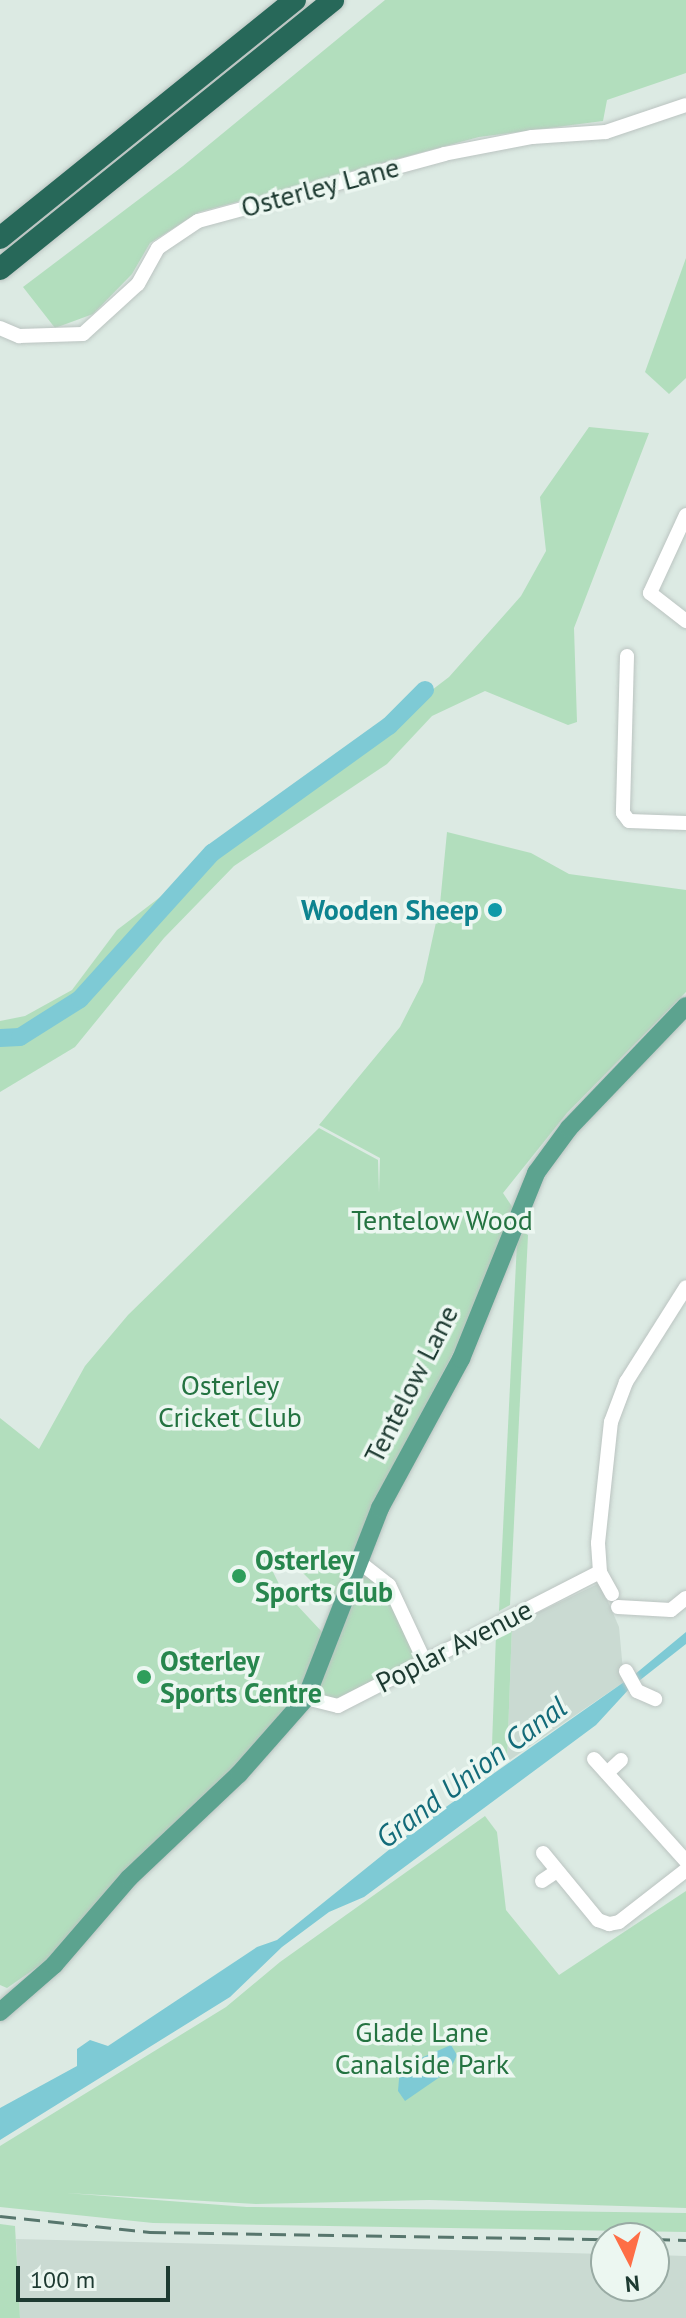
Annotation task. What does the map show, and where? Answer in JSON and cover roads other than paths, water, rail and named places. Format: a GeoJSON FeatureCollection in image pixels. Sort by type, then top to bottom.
{"type":"FeatureCollection","features":[{"type":"Feature","properties":{"kind":"highway"},"geometry":{"type":"LineString","coordinates":[[0,238],[295,0]]}},
{"type":"Feature","properties":{"kind":"highway"},"geometry":{"type":"LineString","coordinates":[[0,269],[333,0]]}},
{"type":"Feature","properties":{"kind":"main road","name":"Tentelow Lane"},"geometry":{"type":"LineString","coordinates":[[0,2012],[54,1965],[129,1878],[239,1774],[306,1698],[380,1508],[461,1359],[536,1173],[569,1128],[686,1006]]}},
{"type":"Feature","properties":{"kind":"street","name":"Osterley Lane"},"geometry":{"type":"LineString","coordinates":[[0,328],[19,336],[83,334],[138,284],[158,248],[198,221],[444,154],[532,137],[606,132],[686,105]]}},
{"type":"Feature","properties":{"kind":"street"},"geometry":{"type":"LineString","coordinates":[[686,515],[650,593],[686,621]]}},
{"type":"Feature","properties":{"kind":"street"},"geometry":{"type":"LineString","coordinates":[[627,656],[623,813],[629,821],[686,823]]}},
{"type":"Feature","properties":{"kind":"street"},"geometry":{"type":"LineString","coordinates":[[686,1287],[626,1382],[611,1422],[600,1494],[600,1572],[615,1600],[671,1610],[686,1598]]}},
{"type":"Feature","properties":{"kind":"street"},"geometry":{"type":"LineString","coordinates":[[358,1561],[389,1585],[424,1660]]}},
{"type":"Feature","properties":{"kind":"street","name":"Poplar Avenue"},"geometry":{"type":"LineString","coordinates":[[306,1698],[338,1706],[600,1572]]}},
{"type":"Feature","properties":{"kind":"street"},"geometry":{"type":"LineString","coordinates":[[626,1671],[637,1691],[655,1699]]}},
{"type":"Feature","properties":{"kind":"street"},"geometry":{"type":"LineString","coordinates":[[594,1759],[686,1861]]}},
{"type":"Feature","properties":{"kind":"street"},"geometry":{"type":"LineString","coordinates":[[607,1773],[621,1760]]}},
{"type":"Feature","properties":{"kind":"street"},"geometry":{"type":"LineString","coordinates":[[543,1853],[598,1920],[609,1924],[619,1922],[686,1870]]}},
{"type":"Feature","properties":{"kind":"street"},"geometry":{"type":"LineString","coordinates":[[542,1881],[557,1871]]}},
{"type":"Feature","properties":{"kind":"water"},"geometry":{"type":"Polygon","coordinates":[[[686,1632],[686,1644],[630,1688],[596,1725],[364,1897],[329,1912],[282,1947],[230,1997],[0,2140],[0,2108],[77,2066],[77,2049],[90,2040],[108,2046],[257,1947],[277,1940],[416,1828],[634,1675],[686,1632]]]}},
{"type":"Feature","properties":{"kind":"water"},"geometry":{"type":"Polygon","coordinates":[[[451,2045],[457,2055],[450,2070],[405,2101],[398,2091],[400,2067],[451,2045]]]}},
{"type":"Feature","properties":{"kind":"waterway"},"geometry":{"type":"LineString","coordinates":[[0,1038],[20,1037],[80,999],[212,853],[389,726],[425,690]]}},
{"type":"Feature","properties":{"kind":"railway"},"geometry":{"type":"LineString","coordinates":[[0,2216],[150,2232],[590,2239]]}},
{"type":"Feature","properties":{"kind":"railway"},"geometry":{"type":"LineString","coordinates":[[670,2240],[686,2240]]}},
{"type":"Feature","properties":{"kind":"place","name":"Wooden Sheep"},"geometry":{"type":"Point","coordinates":[495,910]}},
{"type":"Feature","properties":{"kind":"place","name":"Osterley Sports Club"},"geometry":{"type":"Point","coordinates":[239,1576]}},
{"type":"Feature","properties":{"kind":"place","name":"Osterley Sports Centre"},"geometry":{"type":"Point","coordinates":[144,1677]}},
{"type":"Feature","properties":{"kind":"park label","name":"Tentelow Wood"},"geometry":{"type":"Point","coordinates":[442,1220]}},
{"type":"Feature","properties":{"kind":"park label","name":"Osterley Cricket Club"},"geometry":{"type":"Point","coordinates":[230,1401]}},
{"type":"Feature","properties":{"kind":"park label","name":"Glade Lane Canalside Park"},"geometry":{"type":"Point","coordinates":[422,2048]}},
{"type":"Feature","properties":{"kind":"water label","name":"Grand Union Canal"},"geometry":{"type":"Point","coordinates":[471,1772]}}]}
